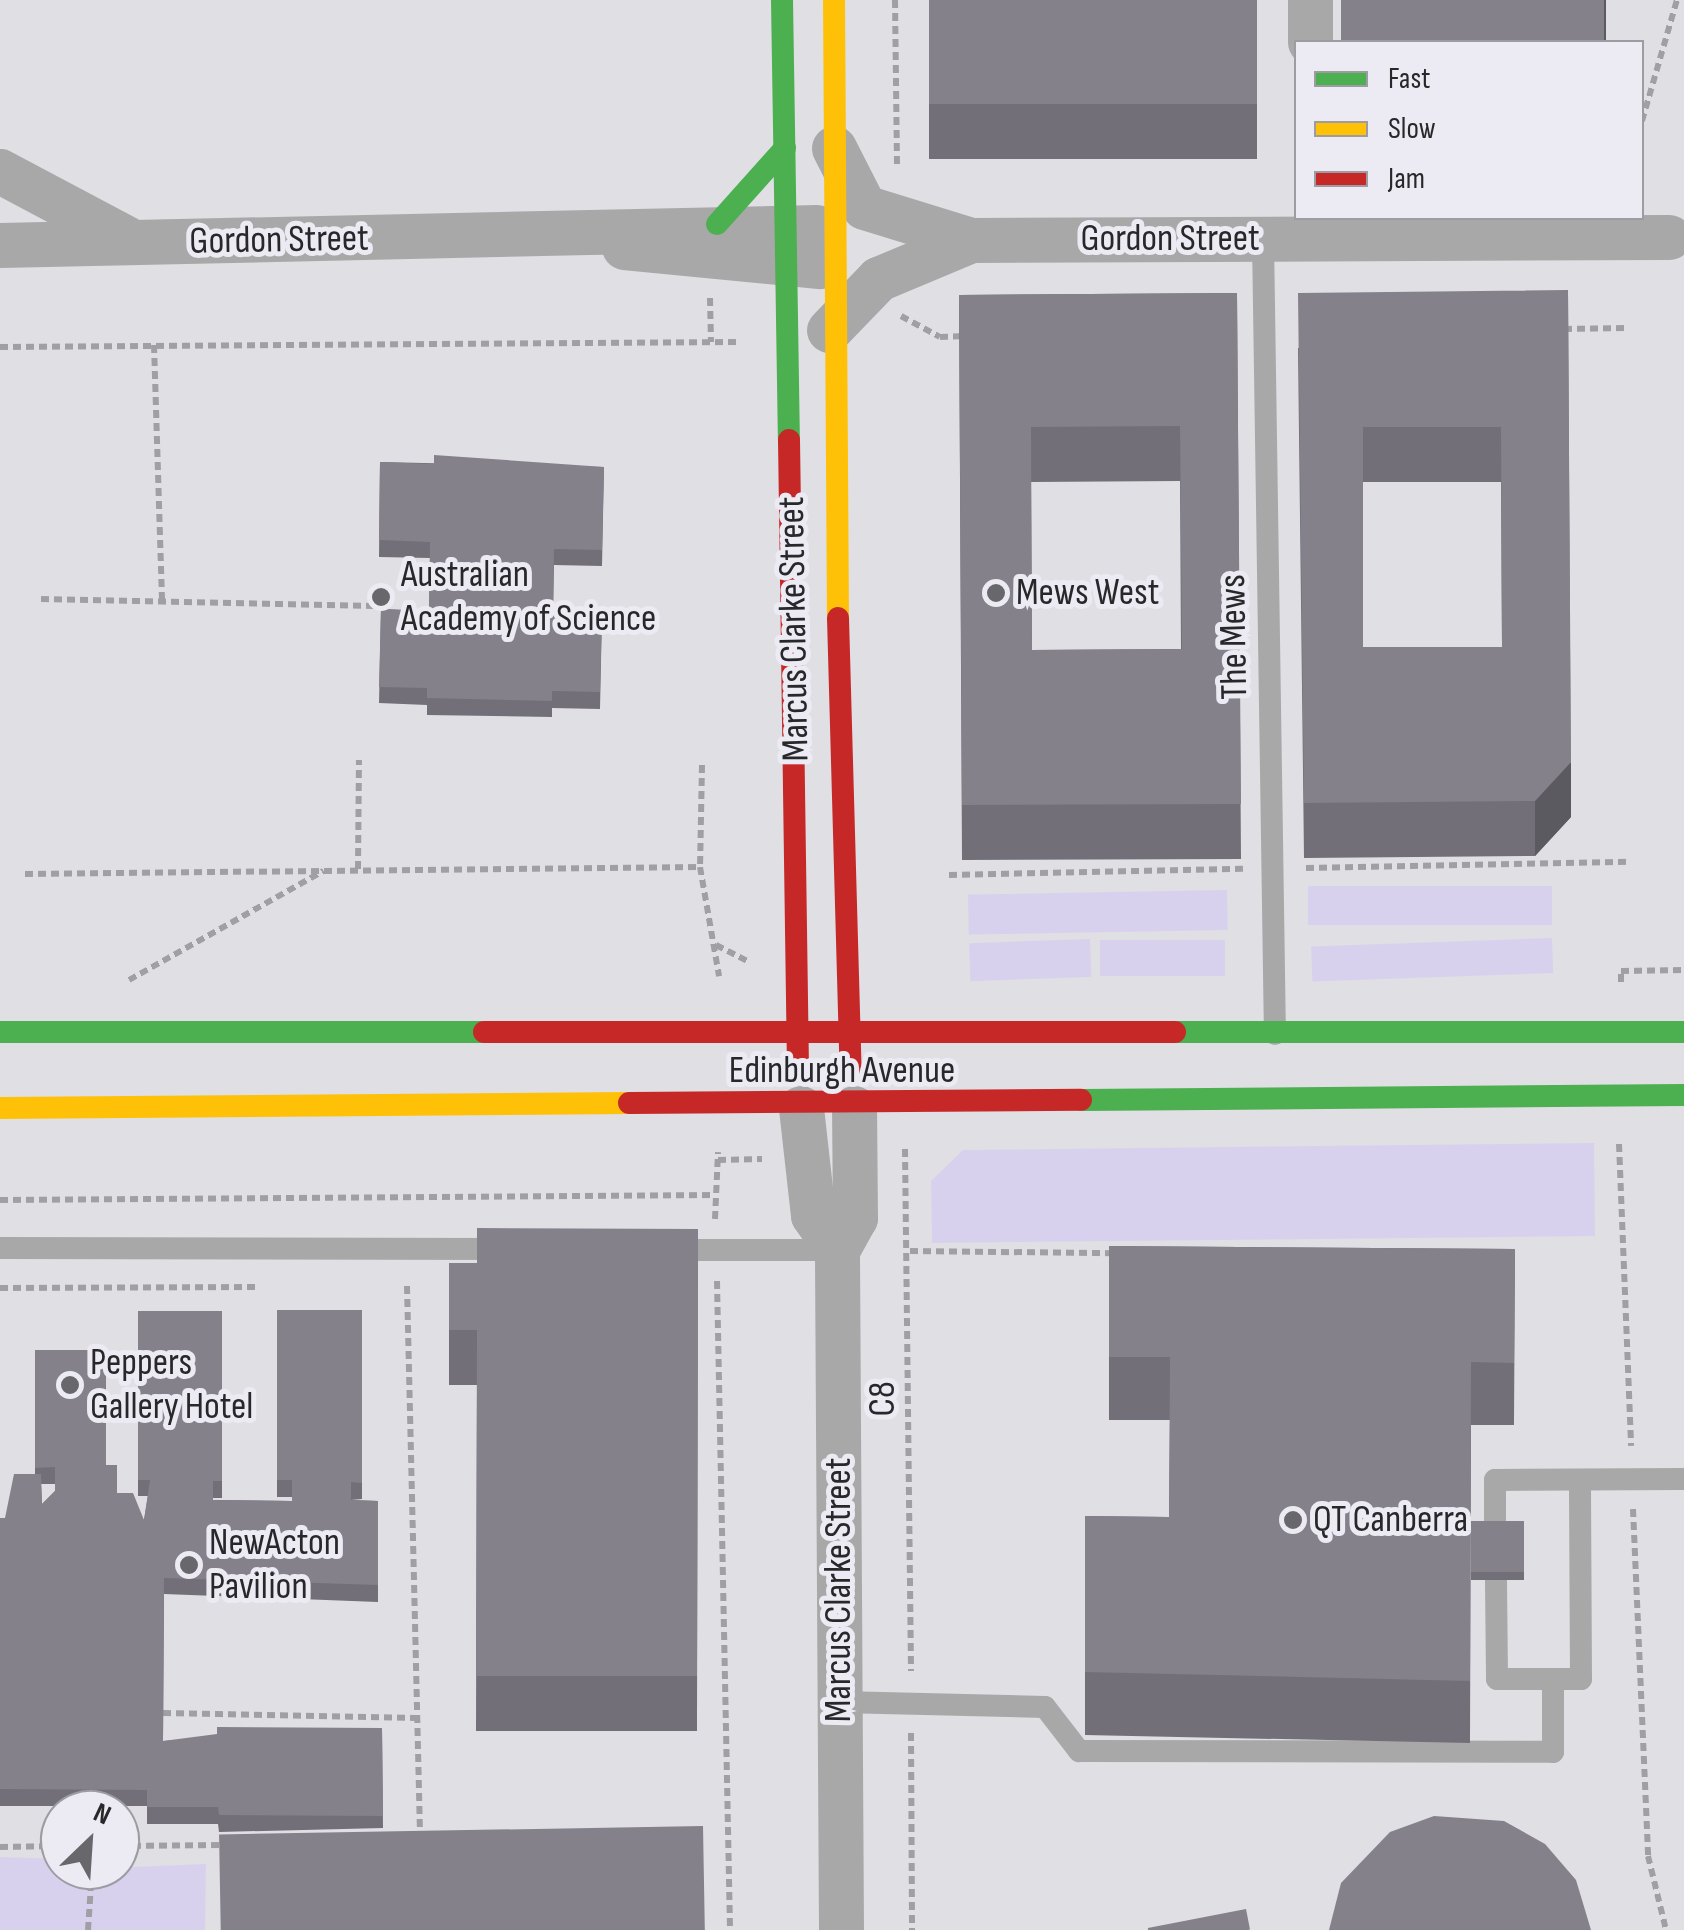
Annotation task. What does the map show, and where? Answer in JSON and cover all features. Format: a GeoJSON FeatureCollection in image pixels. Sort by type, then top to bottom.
{"type":"FeatureCollection","features":[{"type":"Feature","properties":{"kind":"main road","name":"Marcus Clarke Street"},"geometry":{"type":"LineString","coordinates":[[782,0],[785,148],[808,246],[854,1108]]}},
{"type":"Feature","properties":{"kind":"main road"},"geometry":{"type":"LineString","coordinates":[[783,57],[808,21],[808,0]]}},
{"type":"Feature","properties":{"kind":"main road","name":"Marcus Clarke Street"},"geometry":{"type":"LineString","coordinates":[[801,1108],[795,1031],[810,335],[808,246],[832,138],[834,0]]}},
{"type":"Feature","properties":{"kind":"main road"},"geometry":{"type":"LineString","coordinates":[[717,224],[785,148]]}},
{"type":"Feature","properties":{"kind":"main road","name":"Edinburgh Avenue"},"geometry":{"type":"LineString","coordinates":[[0,1032],[1684,1032]]}},
{"type":"Feature","properties":{"kind":"main road","name":"Edinburgh Avenue"},"geometry":{"type":"LineString","coordinates":[[0,1108],[905,1108],[1684,1095]]}},
{"type":"Feature","properties":{"kind":"street"},"geometry":{"type":"LineString","coordinates":[[1310,0],[1310,40]]}},
{"type":"Feature","properties":{"kind":"street","name":"Gordon Street"},"geometry":{"type":"LineString","coordinates":[[832,138],[839,173],[864,206],[970,240],[1263,238],[1310,228],[1676,237]]}},
{"type":"Feature","properties":{"kind":"street"},"geometry":{"type":"LineString","coordinates":[[0,171],[139,243]]}},
{"type":"Feature","properties":{"kind":"street","name":"Gordon Street"},"geometry":{"type":"LineString","coordinates":[[558,236],[717,224],[808,246]]}},
{"type":"Feature","properties":{"kind":"street","name":"Gordon Street"},"geometry":{"type":"LineString","coordinates":[[0,245],[558,236],[808,246]]}},
{"type":"Feature","properties":{"kind":"street","name":"Gordon Street"},"geometry":{"type":"LineString","coordinates":[[810,335],[878,279],[970,240]]}},
{"type":"Feature","properties":{"kind":"street","name":"Marcus Clarke Street"},"geometry":{"type":"LineString","coordinates":[[801,1108],[813,1215],[837,1250]]}},
{"type":"Feature","properties":{"kind":"street","name":"Marcus Clarke Street"},"geometry":{"type":"LineString","coordinates":[[841,1930],[837,1250],[855,1218],[854,1108]]}},
{"type":"Feature","properties":{"kind":"lane","name":"The Mews"},"geometry":{"type":"LineString","coordinates":[[1263,238],[1276,1034]]}},
{"type":"Feature","properties":{"kind":"lane"},"geometry":{"type":"LineString","coordinates":[[0,1248],[537,1250]]}},
{"type":"Feature","properties":{"kind":"lane"},"geometry":{"type":"LineString","coordinates":[[636,1250],[837,1250]]}},
{"type":"Feature","properties":{"kind":"lane"},"geometry":{"type":"LineString","coordinates":[[1496,1530],[1495,1480],[1684,1479]]}},
{"type":"Feature","properties":{"kind":"lane"},"geometry":{"type":"LineString","coordinates":[[1496,1581],[1497,1680],[1581,1679],[1580,1480]]}},
{"type":"Feature","properties":{"kind":"lane"},"geometry":{"type":"LineString","coordinates":[[840,1702],[1044,1707],[1079,1751],[1325,1747],[1553,1752],[1553,1679]]}},
{"type":"Feature","properties":{"kind":"path"},"geometry":{"type":"LineString","coordinates":[[1644,113],[1677,0]]}},
{"type":"Feature","properties":{"kind":"path"},"geometry":{"type":"LineString","coordinates":[[0,346],[810,335]]}},
{"type":"Feature","properties":{"kind":"path"},"geometry":{"type":"LineString","coordinates":[[154,345],[162,602]]}},
{"type":"Feature","properties":{"kind":"path"},"geometry":{"type":"LineString","coordinates":[[41,599],[375,606]]}},
{"type":"Feature","properties":{"kind":"path"},"geometry":{"type":"LineString","coordinates":[[358,870],[359,760]]}},
{"type":"Feature","properties":{"kind":"path"},"geometry":{"type":"LineString","coordinates":[[702,765],[700,867],[720,976]]}},
{"type":"Feature","properties":{"kind":"path"},"geometry":{"type":"LineString","coordinates":[[25,874],[700,867]]}},
{"type":"Feature","properties":{"kind":"path"},"geometry":{"type":"LineString","coordinates":[[115,988],[326,870]]}},
{"type":"Feature","properties":{"kind":"path"},"geometry":{"type":"LineString","coordinates":[[716,946],[744,961]]}},
{"type":"Feature","properties":{"kind":"path"},"geometry":{"type":"LineString","coordinates":[[1621,971],[1684,970]]}},
{"type":"Feature","properties":{"kind":"path","name":"C8"},"geometry":{"type":"LineString","coordinates":[[905,1108],[910,1251],[912,1930]]}},
{"type":"Feature","properties":{"kind":"path"},"geometry":{"type":"LineString","coordinates":[[1619,1130],[1648,1856],[1666,1930]]}},
{"type":"Feature","properties":{"kind":"path"},"geometry":{"type":"LineString","coordinates":[[730,1930],[715,1195],[718,1160],[775,1159]]}},
{"type":"Feature","properties":{"kind":"path"},"geometry":{"type":"LineString","coordinates":[[0,1200],[715,1195]]}},
{"type":"Feature","properties":{"kind":"path"},"geometry":{"type":"LineString","coordinates":[[910,1251],[1120,1253]]}},
{"type":"Feature","properties":{"kind":"path"},"geometry":{"type":"LineString","coordinates":[[406,1844],[420,1844],[407,1286]]}},
{"type":"Feature","properties":{"kind":"path"},"geometry":{"type":"LineString","coordinates":[[163,1713],[417,1718]]}},
{"type":"Feature","properties":{"kind":"path"},"geometry":{"type":"LineString","coordinates":[[0,1847],[40,1846]]}},
{"type":"Feature","properties":{"kind":"path"},"geometry":{"type":"LineString","coordinates":[[140,1846],[234,1846]]}},
{"type":"Feature","properties":{"kind":"path"},"geometry":{"type":"LineString","coordinates":[[88,1930],[91,1890]]}},
{"type":"Feature","properties":{"kind":"shaded area"},"geometry":{"type":"Polygon","coordinates":[[[1308,886],[1552,886],[1552,925],[1308,925],[1308,886]]]}},
{"type":"Feature","properties":{"kind":"shaded area"},"geometry":{"type":"Polygon","coordinates":[[[1227,890],[1228,930],[969,935],[968,895],[1227,890]]]}},
{"type":"Feature","properties":{"kind":"shaded area"},"geometry":{"type":"Polygon","coordinates":[[[1552,938],[1553,973],[1312,981],[1311,946],[1552,938]]]}},
{"type":"Feature","properties":{"kind":"shaded area"},"geometry":{"type":"Polygon","coordinates":[[[1090,939],[1091,977],[970,981],[969,943],[1090,939]]]}},
{"type":"Feature","properties":{"kind":"shaded area"},"geometry":{"type":"Polygon","coordinates":[[[1100,940],[1225,940],[1225,976],[1100,976],[1100,940]]]}},
{"type":"Feature","properties":{"kind":"shaded area"},"geometry":{"type":"Polygon","coordinates":[[[1594,1143],[1595,1236],[932,1243],[931,1181],[963,1150],[1594,1143]]]}},
{"type":"Feature","properties":{"kind":"shaded area"},"geometry":{"type":"Polygon","coordinates":[[[0,1857],[40,1858],[40,1890],[140,1890],[140,1867],[206,1864],[205,1930],[0,1930],[0,1857]]]}},
{"type":"Feature","properties":{"kind":"building"},"geometry":{"type":"Polygon","coordinates":[[[929,0],[1257,0],[1257,104],[929,104],[929,0]]]}},
{"type":"Feature","properties":{"kind":"building"},"geometry":{"type":"Polygon","coordinates":[[[1341,0],[1604,0],[1604,40],[1341,40],[1341,0]]]}},
{"type":"Feature","properties":{"kind":"building"},"geometry":{"type":"Polygon","coordinates":[[[1568,290],[1571,762],[1535,801],[1304,803],[1298,293],[1568,290]],[[1363,427],[1363,647],[1502,647],[1501,427],[1363,427]]]}},
{"type":"Feature","properties":{"kind":"building","name":"Mews West"},"geometry":{"type":"Polygon","coordinates":[[[1237,293],[1241,804],[962,805],[959,295],[1237,293]],[[1180,426],[1031,427],[1032,650],[1182,649],[1180,426]]]}},
{"type":"Feature","properties":{"kind":"building"},"geometry":{"type":"Polygon","coordinates":[[[434,455],[604,467],[602,550],[554,549],[553,614],[602,614],[600,692],[552,691],[552,701],[427,698],[427,688],[379,687],[381,609],[429,611],[430,542],[379,540],[380,462],[434,464],[434,455]]]}},
{"type":"Feature","properties":{"kind":"building"},"geometry":{"type":"Polygon","coordinates":[[[477,1228],[698,1229],[697,1676],[476,1676],[477,1330],[449,1330],[449,1263],[477,1263],[477,1228]]]}},
{"type":"Feature","properties":{"kind":"building"},"geometry":{"type":"Polygon","coordinates":[[[1109,1246],[1515,1249],[1514,1363],[1471,1362],[1470,1681],[1085,1672],[1085,1516],[1169,1517],[1170,1357],[1109,1357],[1109,1246]]]}},
{"type":"Feature","properties":{"kind":"building","name":"NewActon Pavilion"},"geometry":{"type":"Polygon","coordinates":[[[277,1310],[362,1310],[362,1483],[351,1482],[351,1500],[378,1501],[378,1585],[164,1578],[163,1741],[217,1734],[217,1727],[382,1728],[383,1816],[219,1815],[218,1807],[147,1807],[147,1790],[0,1789],[0,1518],[5,1518],[14,1474],[41,1474],[42,1504],[55,1491],[55,1467],[35,1468],[35,1350],[106,1350],[106,1465],[117,1465],[117,1493],[133,1493],[144,1520],[150,1480],[138,1480],[138,1311],[222,1311],[222,1481],[213,1481],[213,1500],[292,1501],[292,1480],[277,1480],[277,1310]]]}},
{"type":"Feature","properties":{"kind":"building"},"geometry":{"type":"Polygon","coordinates":[[[1471,1521],[1524,1521],[1524,1572],[1471,1572],[1471,1521]]]}},
{"type":"Feature","properties":{"kind":"building"},"geometry":{"type":"Polygon","coordinates":[[[1434,1816],[1504,1821],[1545,1844],[1576,1880],[1591,1930],[1329,1930],[1341,1883],[1390,1832],[1434,1816]]]}},
{"type":"Feature","properties":{"kind":"building"},"geometry":{"type":"Polygon","coordinates":[[[703,1826],[705,1930],[221,1930],[219,1834],[703,1826]]]}},
{"type":"Feature","properties":{"kind":"building"},"geometry":{"type":"Polygon","coordinates":[[[1246,1909],[1250,1930],[1148,1930],[1148,1928],[1246,1909]]]}},
{"type":"Feature","properties":{"kind":"traffic: fast"},"geometry":{"type":"LineString","coordinates":[[782,0],[789,440]]}},
{"type":"Feature","properties":{"kind":"traffic: fast"},"geometry":{"type":"LineString","coordinates":[[717,224],[785,148]]}},
{"type":"Feature","properties":{"kind":"traffic: fast"},"geometry":{"type":"LineString","coordinates":[[0,1032],[484,1032]]}},
{"type":"Feature","properties":{"kind":"traffic: fast"},"geometry":{"type":"LineString","coordinates":[[1175,1032],[1684,1032]]}},
{"type":"Feature","properties":{"kind":"traffic: fast"},"geometry":{"type":"LineString","coordinates":[[1081,1100],[1684,1095]]}},
{"type":"Feature","properties":{"kind":"traffic: slow"},"geometry":{"type":"LineString","coordinates":[[834,0],[838,618]]}},
{"type":"Feature","properties":{"kind":"traffic: slow"},"geometry":{"type":"LineString","coordinates":[[0,1108],[629,1103]]}},
{"type":"Feature","properties":{"kind":"traffic: jam"},"geometry":{"type":"LineString","coordinates":[[789,440],[798,1067]]}},
{"type":"Feature","properties":{"kind":"traffic: jam"},"geometry":{"type":"LineString","coordinates":[[838,618],[851,1070]]}},
{"type":"Feature","properties":{"kind":"traffic: jam"},"geometry":{"type":"LineString","coordinates":[[484,1032],[1175,1032]]}},
{"type":"Feature","properties":{"kind":"traffic: jam"},"geometry":{"type":"LineString","coordinates":[[629,1103],[1081,1100]]}},
{"type":"Feature","properties":{"kind":"place","name":"Mews West"},"geometry":{"type":"Point","coordinates":[996,593]}},
{"type":"Feature","properties":{"kind":"place","name":"Australian Academy of Science"},"geometry":{"type":"Point","coordinates":[381,597]}},
{"type":"Feature","properties":{"kind":"place","name":"Peppers Gallery Hotel"},"geometry":{"type":"Point","coordinates":[70,1385]}},
{"type":"Feature","properties":{"kind":"place","name":"QT Canberra"},"geometry":{"type":"Point","coordinates":[1293,1520]}},
{"type":"Feature","properties":{"kind":"place","name":"NewActon Pavilion"},"geometry":{"type":"Point","coordinates":[189,1565]}}]}
